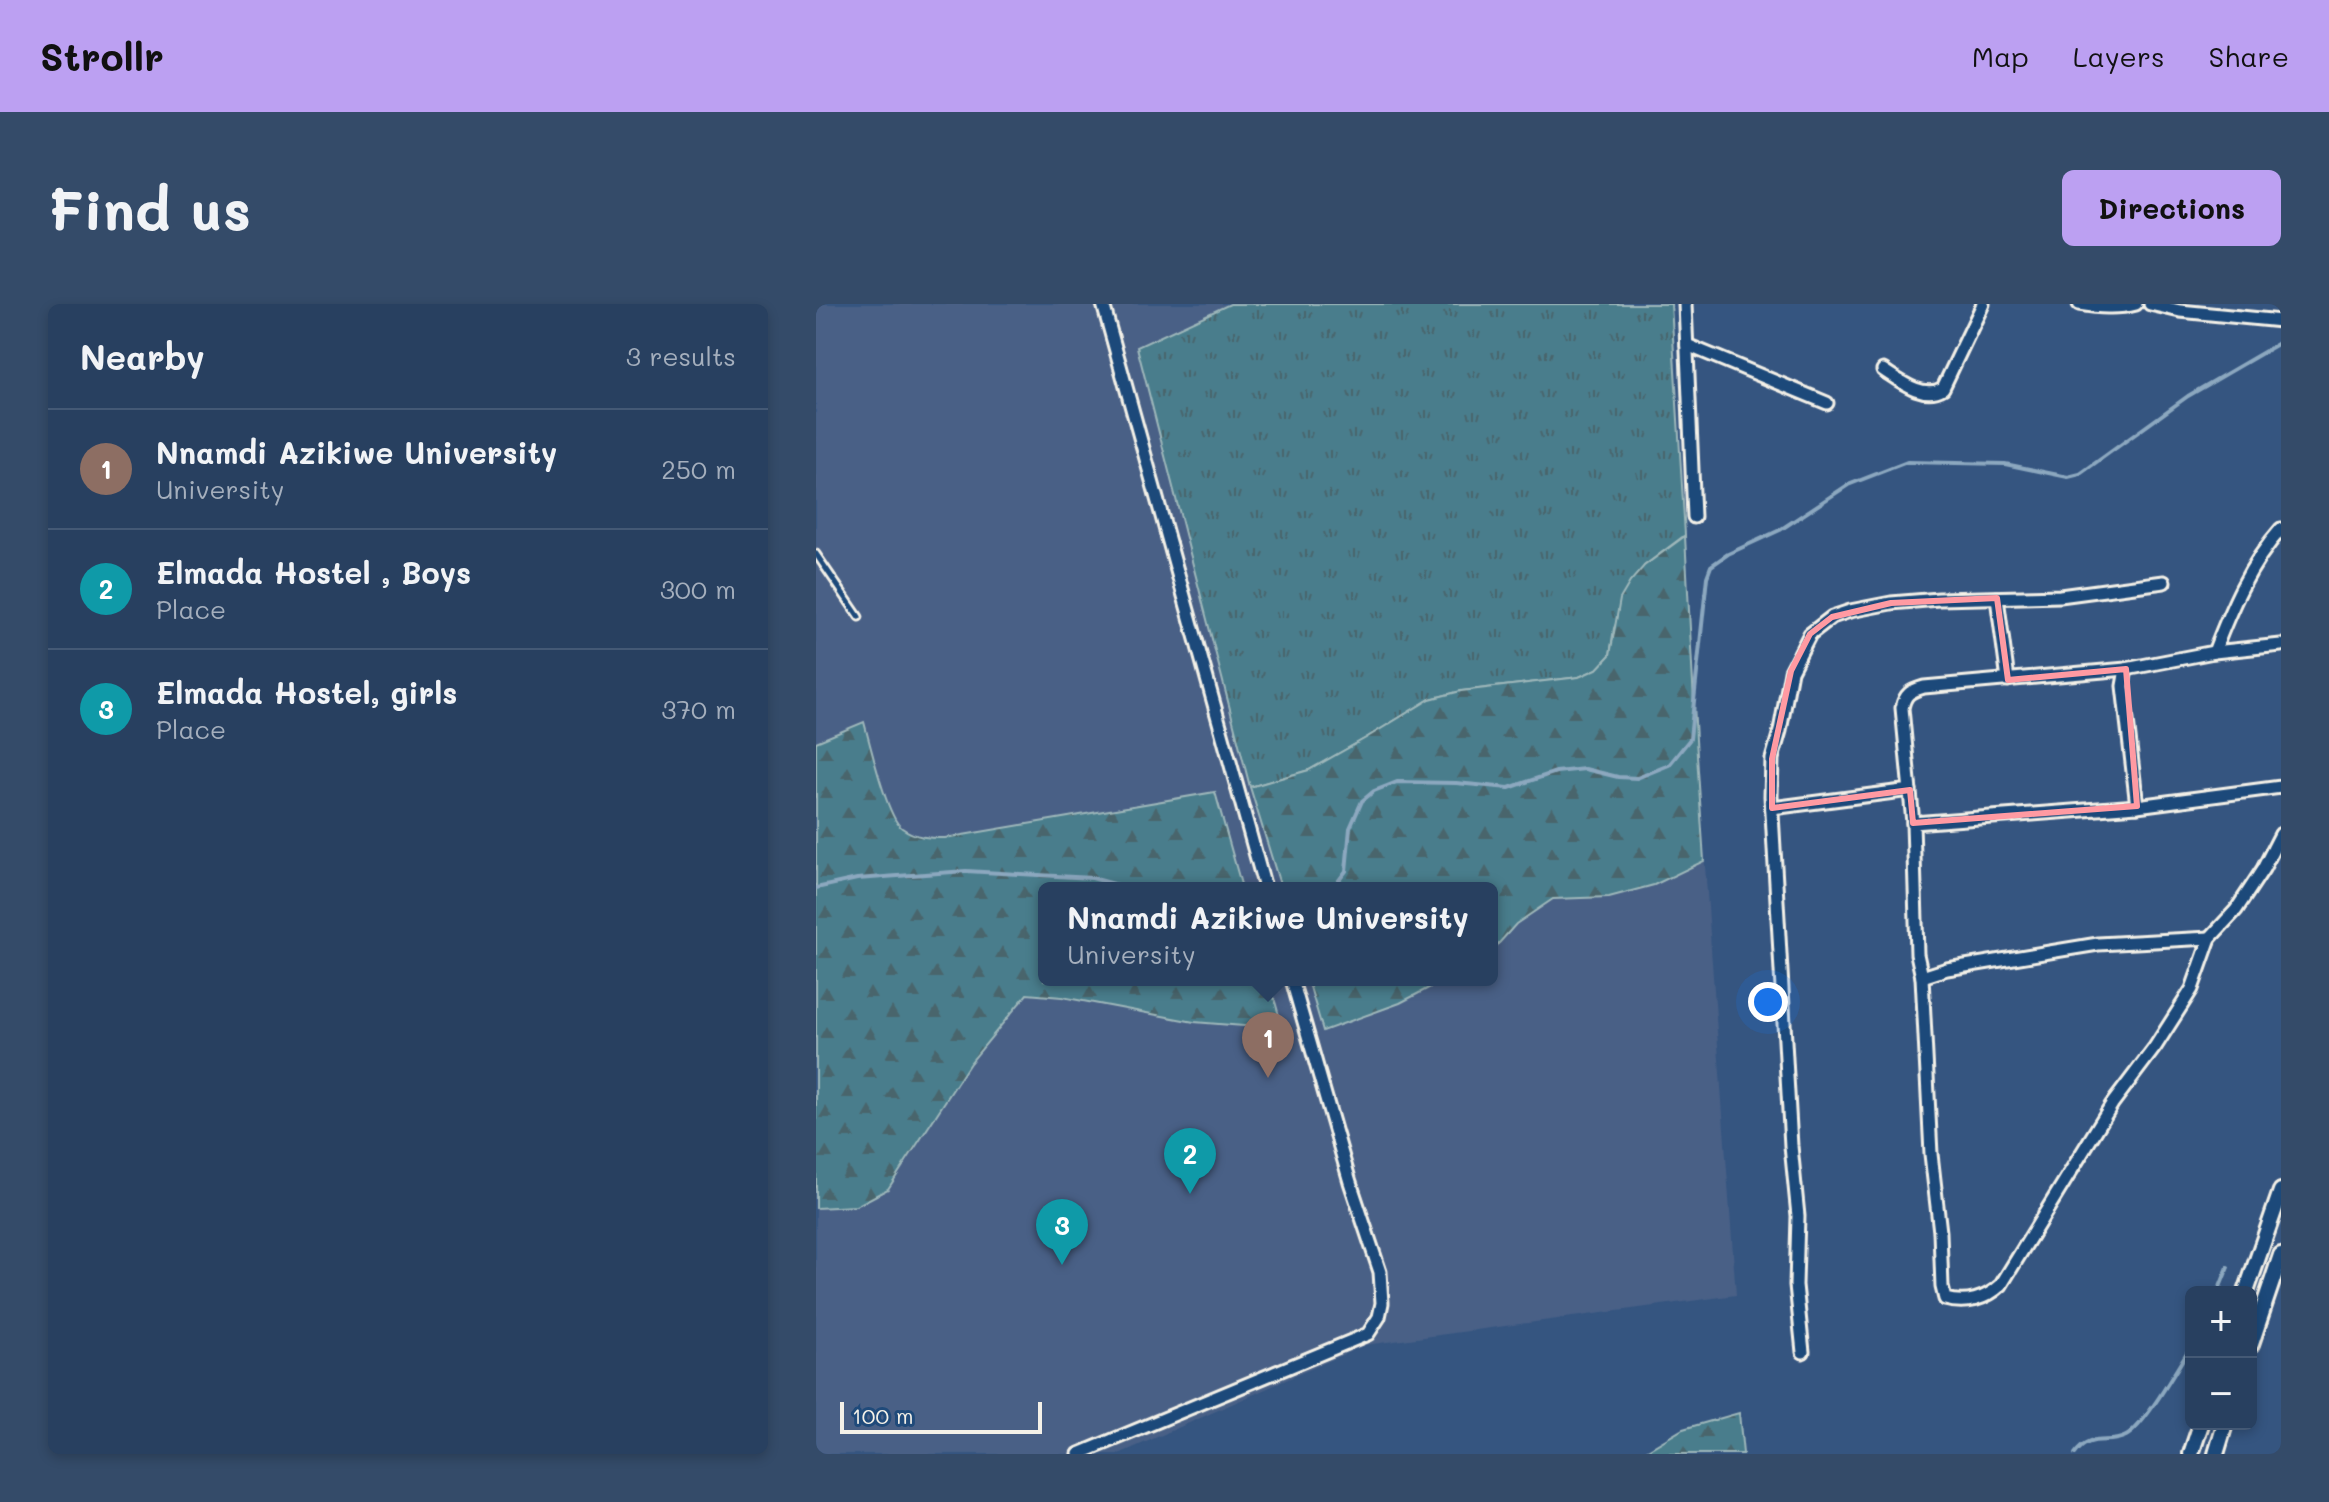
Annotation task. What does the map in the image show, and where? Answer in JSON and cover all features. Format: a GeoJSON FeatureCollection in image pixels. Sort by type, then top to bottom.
{"type":"FeatureCollection","features":[{"type":"Feature","properties":{"kind":"street"},"geometry":{"type":"LineString","coordinates":[[1103,304],[1263,882]]}},
{"type":"Feature","properties":{"kind":"street"},"geometry":{"type":"LineString","coordinates":[[1685,304],[1694,517]]}},
{"type":"Feature","properties":{"kind":"street"},"geometry":{"type":"LineString","coordinates":[[1883,370],[1921,392],[1935,393],[1943,388],[1983,304]]}},
{"type":"Feature","properties":{"kind":"street"},"geometry":{"type":"LineString","coordinates":[[2079,304],[2126,307],[2136,304]]}},
{"type":"Feature","properties":{"kind":"street"},"geometry":{"type":"LineString","coordinates":[[2150,304],[2180,311],[2281,321]]}},
{"type":"Feature","properties":{"kind":"street"},"geometry":{"type":"LineString","coordinates":[[1687,345],[1827,403]]}},
{"type":"Feature","properties":{"kind":"street"},"geometry":{"type":"LineString","coordinates":[[2214,652],[2237,595],[2281,529]]}},
{"type":"Feature","properties":{"kind":"street"},"geometry":{"type":"LineString","coordinates":[[1803,1352],[1796,1285],[1798,1216],[1791,1146],[1772,808],[1772,759],[1791,671],[1810,634],[1832,617],[1850,611],[1891,603],[1939,599],[2060,596],[2164,582]]}},
{"type":"Feature","properties":{"kind":"street"},"geometry":{"type":"LineString","coordinates":[[1997,598],[2008,680]]}},
{"type":"Feature","properties":{"kind":"street"},"geometry":{"type":"LineString","coordinates":[[2281,645],[2214,652],[2126,669],[1924,687],[1911,690],[1904,697],[1902,708],[1913,823],[1917,954],[1922,977],[1931,1154],[1945,1299],[1958,1303],[1990,1296],[2001,1285],[2112,1104],[2155,1047],[2192,989],[2210,938],[2236,910],[2281,834]]}},
{"type":"Feature","properties":{"kind":"street"},"geometry":{"type":"LineString","coordinates":[[2126,669],[2123,686],[2137,806]]}},
{"type":"Feature","properties":{"kind":"street"},"geometry":{"type":"LineString","coordinates":[[1913,823],[2137,806],[2281,787]]}},
{"type":"Feature","properties":{"kind":"street"},"geometry":{"type":"LineString","coordinates":[[1772,808],[1910,790]]}},
{"type":"Feature","properties":{"kind":"street"},"geometry":{"type":"LineString","coordinates":[[1922,977],[1947,969],[2098,944],[2210,938]]}},
{"type":"Feature","properties":{"kind":"street"},"geometry":{"type":"LineString","coordinates":[[1079,1454],[1368,1334],[1379,1317],[1382,1303],[1380,1272],[1350,1182],[1294,986]]}},
{"type":"Feature","properties":{"kind":"street"},"geometry":{"type":"LineString","coordinates":[[2248,1286],[2281,1191]]}},
{"type":"Feature","properties":{"kind":"street"},"geometry":{"type":"LineString","coordinates":[[2257,1326],[2281,1255]]}},
{"type":"Feature","properties":{"kind":"street"},"geometry":{"type":"LineString","coordinates":[[2191,1454],[2199,1430]]}},
{"type":"Feature","properties":{"kind":"street"},"geometry":{"type":"LineString","coordinates":[[2216,1454],[2223,1430]]}},
{"type":"Feature","properties":{"kind":"lane"},"geometry":{"type":"LineString","coordinates":[[816,554],[859,617]]}},
{"type":"Feature","properties":{"kind":"highlighted area"},"geometry":{"type":"Polygon","coordinates":[[[1997,598],[2008,680],[2126,669],[2137,806],[1913,823],[1910,790],[1772,808],[1772,759],[1791,671],[1810,634],[1832,617],[1891,603],[1997,598]]]}},
{"type":"Feature","properties":{"kind":"shaded area"},"geometry":{"type":"Polygon","coordinates":[[[816,304],[1671,304],[1696,740],[1736,1295],[1365,1345],[1119,1454],[816,1454],[816,304]]]}},
{"type":"Feature","properties":{"kind":"green space"},"geometry":{"type":"Polygon","coordinates":[[[1230,304],[1671,304],[1685,535],[1644,566],[1614,628],[1610,655],[1597,669],[1579,677],[1461,691],[1430,699],[1309,770],[1250,787],[1137,347],[1230,304]]]}},
{"type":"Feature","properties":{"kind":"green space"},"geometry":{"type":"Polygon","coordinates":[[[1685,536],[1704,861],[1654,885],[1609,897],[1553,899],[1516,924],[1498,944],[1498,882],[1279,882],[1250,787],[1309,770],[1430,699],[1461,691],[1579,677],[1597,669],[1610,655],[1620,599],[1644,566],[1685,536]]]}},
{"type":"Feature","properties":{"kind":"green space"},"geometry":{"type":"Polygon","coordinates":[[[864,722],[885,796],[896,821],[912,834],[923,837],[945,838],[1215,792],[1240,882],[1038,882],[1038,986],[1271,986],[1280,1019],[1256,1027],[1194,1022],[1062,997],[1027,994],[970,1063],[888,1189],[856,1206],[816,1208],[816,742],[864,722]]]}},
{"type":"Feature","properties":{"kind":"green space"},"geometry":{"type":"Polygon","coordinates":[[[1310,986],[1433,986],[1400,1003],[1323,1031],[1310,986]]]}},
{"type":"Feature","properties":{"kind":"green space"},"geometry":{"type":"Polygon","coordinates":[[[1739,1413],[1743,1454],[1641,1454],[1683,1429],[1739,1413]]]}},
{"type":"Feature","properties":{"kind":"waterway"},"geometry":{"type":"LineString","coordinates":[[1338,882],[1346,871],[1350,828],[1362,801],[1374,791],[1397,782],[1509,788],[1556,772],[1585,769],[1637,778],[1669,765],[1690,739],[1707,577],[1711,566],[1728,554],[1780,530],[1848,485],[1907,462],[2005,464],[2068,477],[2080,474],[2188,396],[2281,342]]}},
{"type":"Feature","properties":{"kind":"waterway"},"geometry":{"type":"LineString","coordinates":[[816,888],[857,879],[966,871],[1092,878],[1107,882]]}},
{"type":"Feature","properties":{"kind":"waterway"},"geometry":{"type":"LineString","coordinates":[[2220,1286],[2228,1267]]}},
{"type":"Feature","properties":{"kind":"waterway"},"geometry":{"type":"LineString","coordinates":[[2075,1454],[2087,1443],[2119,1439],[2134,1430],[2185,1355]]}},
{"type":"Feature","properties":{"kind":"place","name":"Nnamdi Azikiwe University"},"geometry":{"type":"Point","coordinates":[1268,1078]}},
{"type":"Feature","properties":{"kind":"place","name":"Elmada Hostel , Boys"},"geometry":{"type":"Point","coordinates":[1190,1194]}},
{"type":"Feature","properties":{"kind":"place","name":"Elmada Hostel, girls"},"geometry":{"type":"Point","coordinates":[1062,1265]}}]}
